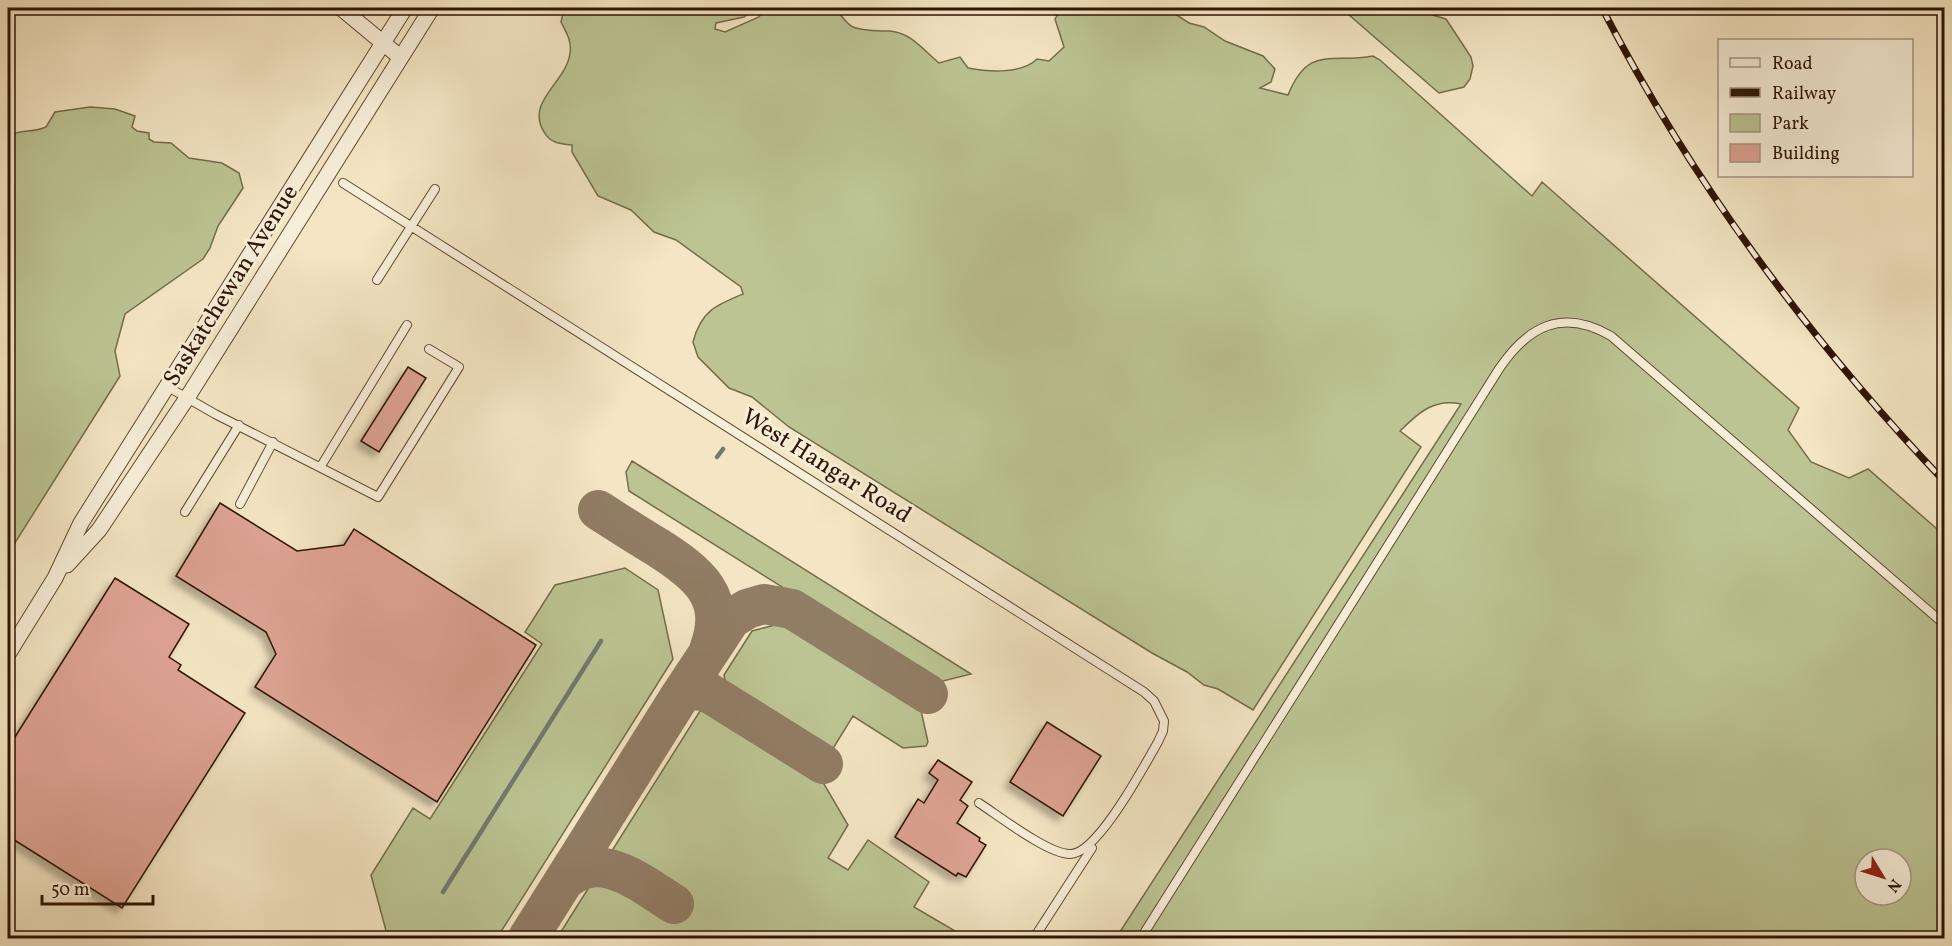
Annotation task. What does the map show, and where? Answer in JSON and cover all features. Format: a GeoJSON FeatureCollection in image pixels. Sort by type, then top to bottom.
{"type":"FeatureCollection","features":[{"type":"Feature","properties":{"kind":"street"},"geometry":{"type":"LineString","coordinates":[[341,8],[400,57]]}},
{"type":"Feature","properties":{"kind":"street","name":"Saskatchewan Avenue"},"geometry":{"type":"LineString","coordinates":[[8,654],[56,578],[81,523],[405,8]]}},
{"type":"Feature","properties":{"kind":"street","name":"Saskatchewan Avenue"},"geometry":{"type":"LineString","coordinates":[[56,578],[99,530],[187,398],[432,8]]}},
{"type":"Feature","properties":{"kind":"lane","name":"West Hangar Road"},"geometry":{"type":"LineString","coordinates":[[343,183],[1144,692],[1161,711],[1163,731],[1034,939]]}},
{"type":"Feature","properties":{"kind":"lane"},"geometry":{"type":"LineString","coordinates":[[376,280],[435,189]]}},
{"type":"Feature","properties":{"kind":"lane"},"geometry":{"type":"LineString","coordinates":[[1141,939],[1498,369],[1518,342],[1531,332],[1562,323],[1597,328],[1611,336],[1944,624]]}},
{"type":"Feature","properties":{"kind":"lane"},"geometry":{"type":"LineString","coordinates":[[321,466],[407,325]]}},
{"type":"Feature","properties":{"kind":"lane"},"geometry":{"type":"LineString","coordinates":[[168,387],[378,497],[459,367],[429,350]]}},
{"type":"Feature","properties":{"kind":"lane"},"geometry":{"type":"LineString","coordinates":[[185,512],[239,425]]}},
{"type":"Feature","properties":{"kind":"lane"},"geometry":{"type":"LineString","coordinates":[[240,504],[273,442]]}},
{"type":"Feature","properties":{"kind":"lane","name":"West Hangar Road"},"geometry":{"type":"LineString","coordinates":[[979,802],[1061,853],[1077,854],[1093,844],[1099,836]]}},
{"type":"Feature","properties":{"kind":"green space"},"geometry":{"type":"Polygon","coordinates":[[[564,8],[756,8],[744,17],[716,23],[715,29],[725,32],[759,17],[766,8],[820,9],[836,12],[851,26],[857,28],[897,32],[911,38],[939,63],[960,57],[968,68],[1005,71],[1031,64],[1037,59],[1049,61],[1064,47],[1055,19],[1057,16],[1052,12],[1057,8],[1166,8],[1189,23],[1204,27],[1225,41],[1263,56],[1275,69],[1271,82],[1260,88],[1288,95],[1296,79],[1313,62],[1333,58],[1373,56],[1380,60],[1532,196],[1542,182],[1799,408],[1788,430],[1811,462],[1849,478],[1868,469],[1944,535],[1944,938],[1116,938],[1461,404],[1443,403],[1427,408],[1400,431],[1421,447],[1253,710],[1218,689],[1204,685],[1187,672],[1152,653],[789,427],[752,397],[729,388],[698,357],[693,342],[696,331],[705,316],[717,306],[743,294],[741,287],[676,240],[654,232],[631,210],[598,196],[572,152],[572,145],[552,141],[544,132],[540,121],[540,111],[543,101],[567,63],[570,49],[567,33],[561,22],[564,8]]]}},
{"type":"Feature","properties":{"kind":"green space"},"geometry":{"type":"Polygon","coordinates":[[[1341,8],[1409,8],[1446,19],[1471,57],[1473,66],[1470,79],[1464,87],[1439,93],[1341,8]]]}},
{"type":"Feature","properties":{"kind":"green space"},"geometry":{"type":"Polygon","coordinates":[[[90,107],[115,109],[135,116],[132,127],[137,131],[149,133],[149,139],[154,142],[171,143],[189,158],[222,163],[239,173],[243,188],[218,226],[210,248],[203,259],[125,314],[115,351],[120,376],[8,554],[8,136],[17,132],[46,127],[55,112],[90,107]]]}},
{"type":"Feature","properties":{"kind":"green space"},"geometry":{"type":"Polygon","coordinates":[[[632,461],[971,674],[935,683],[629,491],[626,472],[632,461]]]}},
{"type":"Feature","properties":{"kind":"green space"},"geometry":{"type":"Polygon","coordinates":[[[625,568],[658,590],[673,659],[497,938],[388,938],[371,875],[413,808],[430,819],[542,644],[525,632],[555,585],[625,568]]]}},
{"type":"Feature","properties":{"kind":"green space"},"geometry":{"type":"Polygon","coordinates":[[[786,622],[920,706],[928,742],[926,746],[903,748],[853,716],[829,755],[727,691],[724,675],[752,631],[786,622]]]}},
{"type":"Feature","properties":{"kind":"green space"},"geometry":{"type":"Polygon","coordinates":[[[716,709],[817,772],[848,825],[828,858],[848,870],[868,840],[929,882],[914,907],[967,938],[557,938],[700,711],[716,709]]]}},
{"type":"Feature","properties":{"kind":"building"},"geometry":{"type":"Polygon","coordinates":[[[408,367],[426,378],[379,452],[361,441],[408,367]]]}},
{"type":"Feature","properties":{"kind":"building"},"geometry":{"type":"Polygon","coordinates":[[[220,503],[297,551],[344,545],[354,529],[536,645],[437,802],[255,687],[276,654],[266,632],[176,576],[220,503]]]}},
{"type":"Feature","properties":{"kind":"building"},"geometry":{"type":"Polygon","coordinates":[[[115,578],[189,624],[169,657],[181,665],[178,670],[245,713],[122,908],[8,836],[8,748],[115,578]]]}},
{"type":"Feature","properties":{"kind":"building"},"geometry":{"type":"Polygon","coordinates":[[[1047,722],[1101,756],[1063,816],[1010,782],[1047,722]]]}},
{"type":"Feature","properties":{"kind":"building"},"geometry":{"type":"Polygon","coordinates":[[[938,760],[972,782],[960,800],[968,806],[957,823],[980,838],[979,841],[986,845],[966,877],[958,873],[956,876],[895,837],[918,799],[924,803],[938,780],[929,773],[938,760]]]}},
{"type":"Feature","properties":{"kind":"waterway"},"geometry":{"type":"LineString","coordinates":[[717,457],[723,449]]}},
{"type":"Feature","properties":{"kind":"waterway"},"geometry":{"type":"LineString","coordinates":[[443,892],[601,641]]}},
{"type":"Feature","properties":{"kind":"taxiway"},"geometry":{"type":"LineString","coordinates":[[598,510],[672,557],[697,577],[706,588],[715,615],[709,650]]}},
{"type":"Feature","properties":{"kind":"taxiway"},"geometry":{"type":"LineString","coordinates":[[823,764],[706,691],[688,690],[680,696],[731,619],[747,609],[764,604],[792,609],[928,694]]}},
{"type":"Feature","properties":{"kind":"taxiway"},"geometry":{"type":"LineString","coordinates":[[528,938],[680,696]]}},
{"type":"Feature","properties":{"kind":"taxiway"},"geometry":{"type":"LineString","coordinates":[[563,882],[577,872],[591,868],[605,868],[633,879],[674,904]]}},
{"type":"Feature","properties":{"kind":"railway"},"geometry":{"type":"LineString","coordinates":[[1602,8],[1674,135],[1756,256],[1846,372],[1944,481]]}}]}
